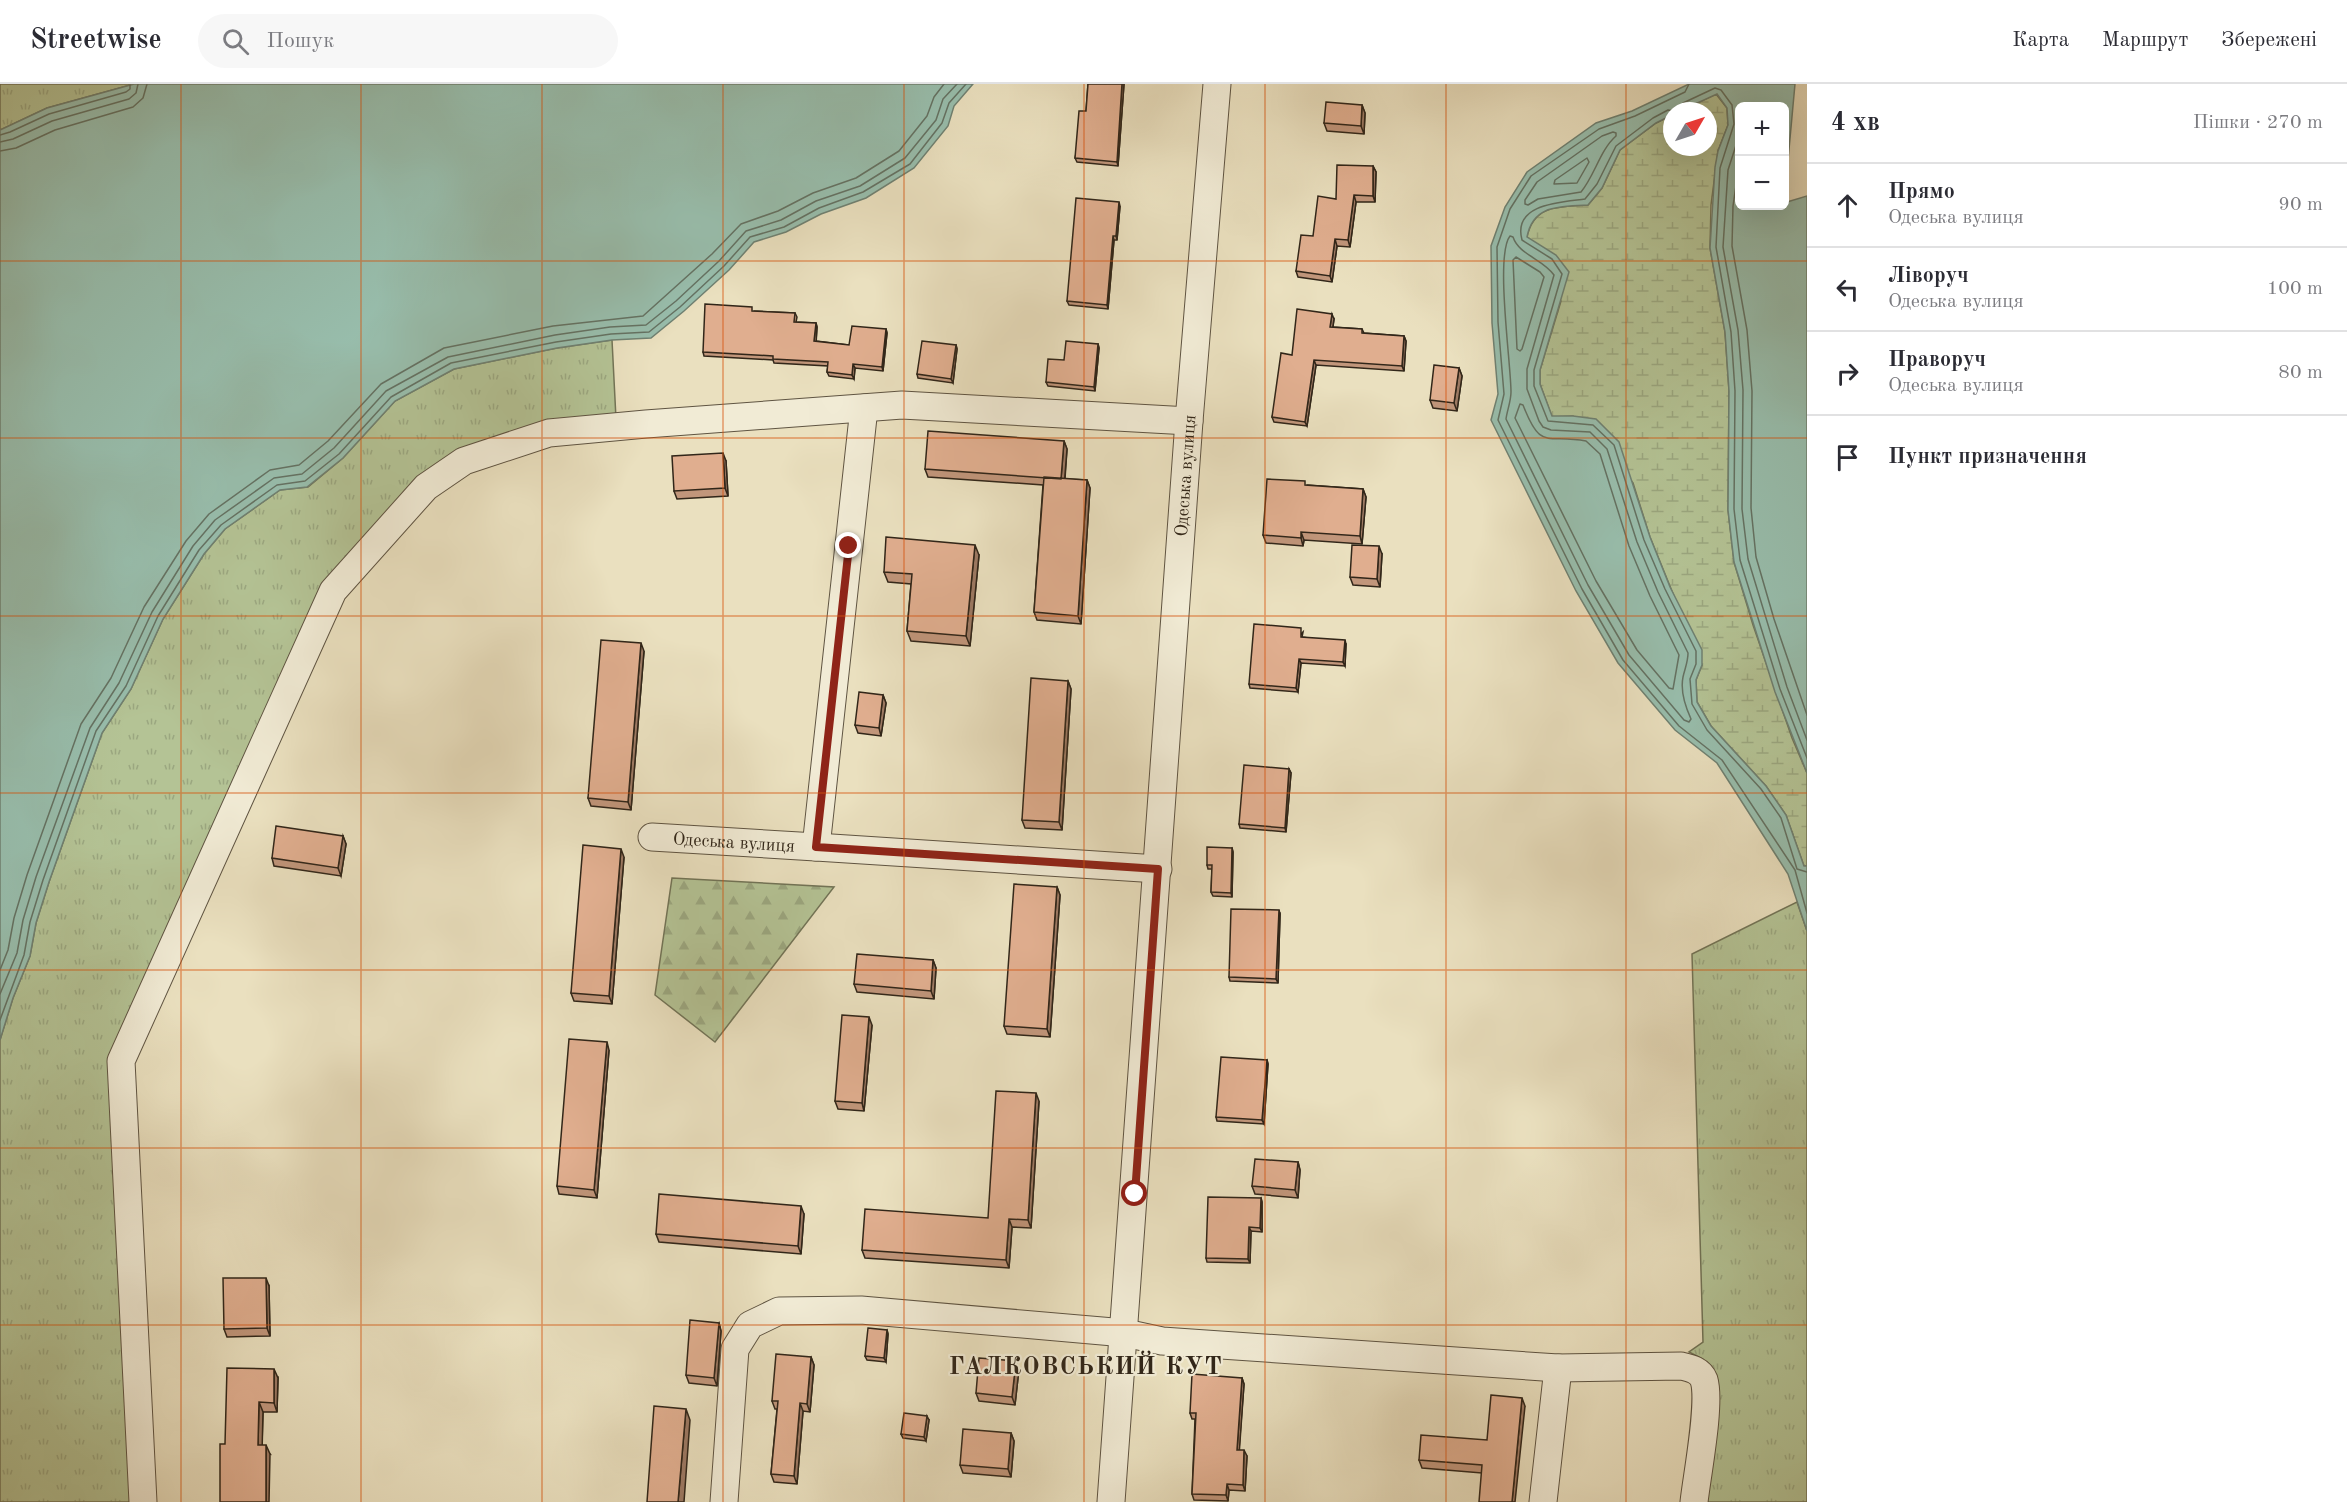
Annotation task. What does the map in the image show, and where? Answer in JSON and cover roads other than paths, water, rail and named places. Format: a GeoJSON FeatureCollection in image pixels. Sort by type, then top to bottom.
{"type":"FeatureCollection","features":[{"type":"Feature","properties":{"kind":"street","name":"Одеська вулиця"},"geometry":{"type":"LineString","coordinates":[[1111,1502],[1125,1333],[1189,421],[1217,84]]}},
{"type":"Feature","properties":{"kind":"street"},"geometry":{"type":"LineString","coordinates":[[143,1502],[121,1061],[333,591],[426,487],[464,461],[549,433],[902,405],[1189,421]]}},
{"type":"Feature","properties":{"kind":"street","name":"Одеська вулиця"},"geometry":{"type":"LineString","coordinates":[[816,847],[864,408]]}},
{"type":"Feature","properties":{"kind":"street","name":"Одеська вулиця"},"geometry":{"type":"LineString","coordinates":[[652,837],[1158,869]]}},
{"type":"Feature","properties":{"kind":"street"},"geometry":{"type":"LineString","coordinates":[[724,1502],[735,1349],[750,1325],[779,1311],[861,1310],[1125,1333],[1162,1341],[1558,1368],[1681,1366],[1695,1370],[1704,1379],[1706,1401],[1694,1502]]}},
{"type":"Feature","properties":{"kind":"street"},"geometry":{"type":"LineString","coordinates":[[1543,1502],[1558,1368]]}},
{"type":"Feature","properties":{"kind":"water"},"geometry":{"type":"Polygon","coordinates":[[[134,84],[973,84],[954,106],[948,126],[914,168],[866,198],[821,214],[786,232],[754,242],[729,270],[651,338],[612,340],[557,348],[454,369],[395,401],[343,458],[307,487],[280,490],[225,529],[204,554],[163,619],[131,689],[102,733],[49,882],[36,923],[30,956],[13,998],[0,1040],[0,130],[47,108],[134,84]]]}},
{"type":"Feature","properties":{"kind":"water"},"geometry":{"type":"Polygon","coordinates":[[[1689,84],[1795,84],[1789,149],[1789,102],[1735,102],[1735,210],[1789,210],[1789,201],[1807,196],[1807,773],[1775,692],[1734,562],[1728,510],[1729,391],[1725,332],[1710,248],[1715,167],[1718,151],[1728,125],[1727,108],[1717,94],[1700,102],[1663,102],[1663,120],[1620,150],[1602,188],[1588,205],[1549,209],[1535,218],[1527,237],[1556,255],[1569,272],[1540,370],[1540,384],[1552,416],[1596,419],[1619,442],[1650,537],[1670,587],[1702,650],[1702,665],[1696,680],[1697,702],[1711,726],[1766,786],[1786,815],[1804,866],[1807,866],[1807,931],[1788,874],[1717,763],[1675,730],[1618,663],[1576,591],[1491,420],[1498,394],[1492,323],[1491,246],[1505,207],[1527,172],[1596,123],[1632,111],[1689,84]]]}},
{"type":"Feature","properties":{"kind":"district","name":"ГАЛКОВСЬКИЙ КУТ"},"geometry":{"type":"Point","coordinates":[1086,1366]}}]}
